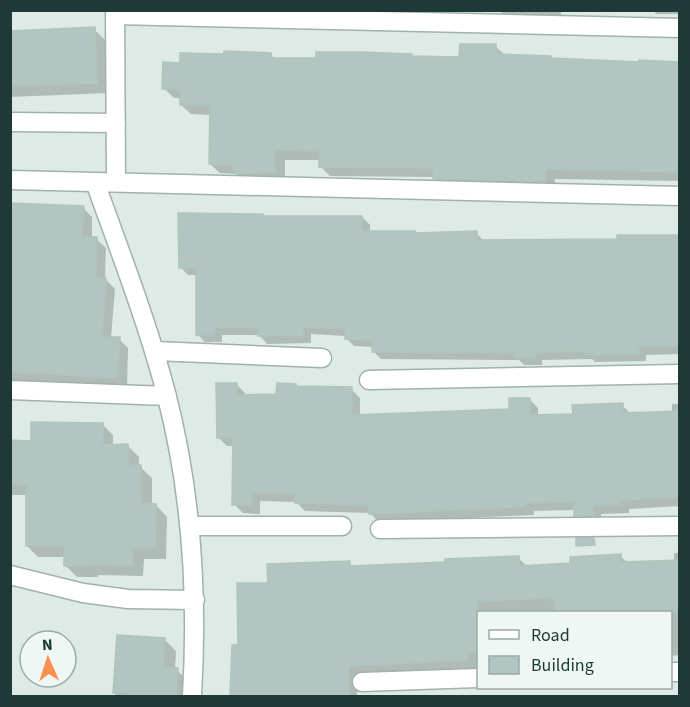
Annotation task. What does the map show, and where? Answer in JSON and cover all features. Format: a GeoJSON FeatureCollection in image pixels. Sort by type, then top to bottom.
{"type":"FeatureCollection","features":[{"type":"Feature","properties":{"kind":"street"},"geometry":{"type":"LineString","coordinates":[[116,182],[115,13],[680,28]]}},
{"type":"Feature","properties":{"kind":"street"},"geometry":{"type":"LineString","coordinates":[[10,122],[116,123]]}},
{"type":"Feature","properties":{"kind":"street"},"geometry":{"type":"LineString","coordinates":[[10,180],[680,196]]}},
{"type":"Feature","properties":{"kind":"street"},"geometry":{"type":"LineString","coordinates":[[95,182],[155,351],[167,396],[191,526],[195,600],[192,696]]}},
{"type":"Feature","properties":{"kind":"street"},"geometry":{"type":"LineString","coordinates":[[155,351],[322,358]]}},
{"type":"Feature","properties":{"kind":"street"},"geometry":{"type":"LineString","coordinates":[[369,380],[680,374]]}},
{"type":"Feature","properties":{"kind":"street"},"geometry":{"type":"LineString","coordinates":[[10,390],[167,396]]}},
{"type":"Feature","properties":{"kind":"street"},"geometry":{"type":"LineString","coordinates":[[191,526],[342,526]]}},
{"type":"Feature","properties":{"kind":"street"},"geometry":{"type":"LineString","coordinates":[[380,529],[680,526]]}},
{"type":"Feature","properties":{"kind":"street"},"geometry":{"type":"LineString","coordinates":[[10,575],[83,593],[128,599],[195,600]]}},
{"type":"Feature","properties":{"kind":"street"},"geometry":{"type":"LineString","coordinates":[[362,682],[477,678]]}},
{"type":"Feature","properties":{"kind":"building"},"geometry":{"type":"Polygon","coordinates":[[[95,27],[97,83],[10,86],[10,31],[95,27]]]}},
{"type":"Feature","properties":{"kind":"building"},"geometry":{"type":"Polygon","coordinates":[[[460,44],[496,44],[496,54],[680,62],[678,172],[546,169],[545,182],[433,179],[433,168],[319,167],[319,151],[275,150],[275,173],[233,173],[233,165],[209,164],[210,105],[180,105],[180,89],[162,89],[163,62],[180,63],[180,53],[224,54],[224,51],[271,53],[271,58],[316,58],[316,52],[459,57],[460,44]]]}},
{"type":"Feature","properties":{"kind":"building"},"geometry":{"type":"Polygon","coordinates":[[[10,203],[84,206],[82,237],[97,237],[96,277],[106,278],[102,337],[120,337],[118,378],[10,372],[10,203]]]}},
{"type":"Feature","properties":{"kind":"building"},"geometry":{"type":"Polygon","coordinates":[[[178,213],[362,216],[362,231],[415,231],[415,233],[477,231],[477,240],[617,239],[617,235],[680,235],[680,346],[639,347],[639,354],[585,355],[585,351],[535,353],[535,358],[514,358],[514,353],[372,352],[372,340],[345,339],[345,329],[303,327],[303,336],[258,336],[258,328],[215,327],[215,335],[196,335],[196,267],[179,268],[178,213]]]}},
{"type":"Feature","properties":{"kind":"building"},"geometry":{"type":"Polygon","coordinates":[[[216,383],[237,383],[237,395],[276,394],[277,383],[296,384],[296,386],[352,387],[352,415],[509,409],[509,398],[530,398],[530,415],[573,414],[572,405],[623,403],[623,413],[680,411],[680,497],[621,500],[621,505],[593,505],[593,516],[574,516],[574,502],[526,503],[526,506],[502,508],[369,514],[368,505],[295,503],[295,494],[252,493],[252,505],[232,505],[233,438],[217,438],[216,383]]]}},
{"type":"Feature","properties":{"kind":"building"},"geometry":{"type":"Polygon","coordinates":[[[31,422],[103,423],[103,445],[128,444],[129,465],[141,465],[141,503],[156,504],[155,548],[133,548],[132,566],[87,564],[87,566],[64,566],[64,546],[26,546],[26,485],[10,484],[10,440],[31,441],[31,422]]]}},
{"type":"Feature","properties":{"kind":"building"},"geometry":{"type":"Polygon","coordinates":[[[576,538],[594,538],[595,545],[576,546],[576,538]]]}},
{"type":"Feature","properties":{"kind":"building"},"geometry":{"type":"Polygon","coordinates":[[[621,554],[621,562],[680,560],[680,612],[555,611],[555,600],[550,600],[550,598],[478,601],[477,652],[467,652],[467,661],[349,666],[348,696],[230,696],[232,645],[238,645],[237,583],[268,583],[267,564],[350,561],[350,566],[519,556],[520,566],[570,563],[570,557],[621,554]]]}},
{"type":"Feature","properties":{"kind":"building"},"geometry":{"type":"Polygon","coordinates":[[[117,635],[165,638],[163,667],[178,668],[176,696],[113,693],[117,635]]]}}]}
